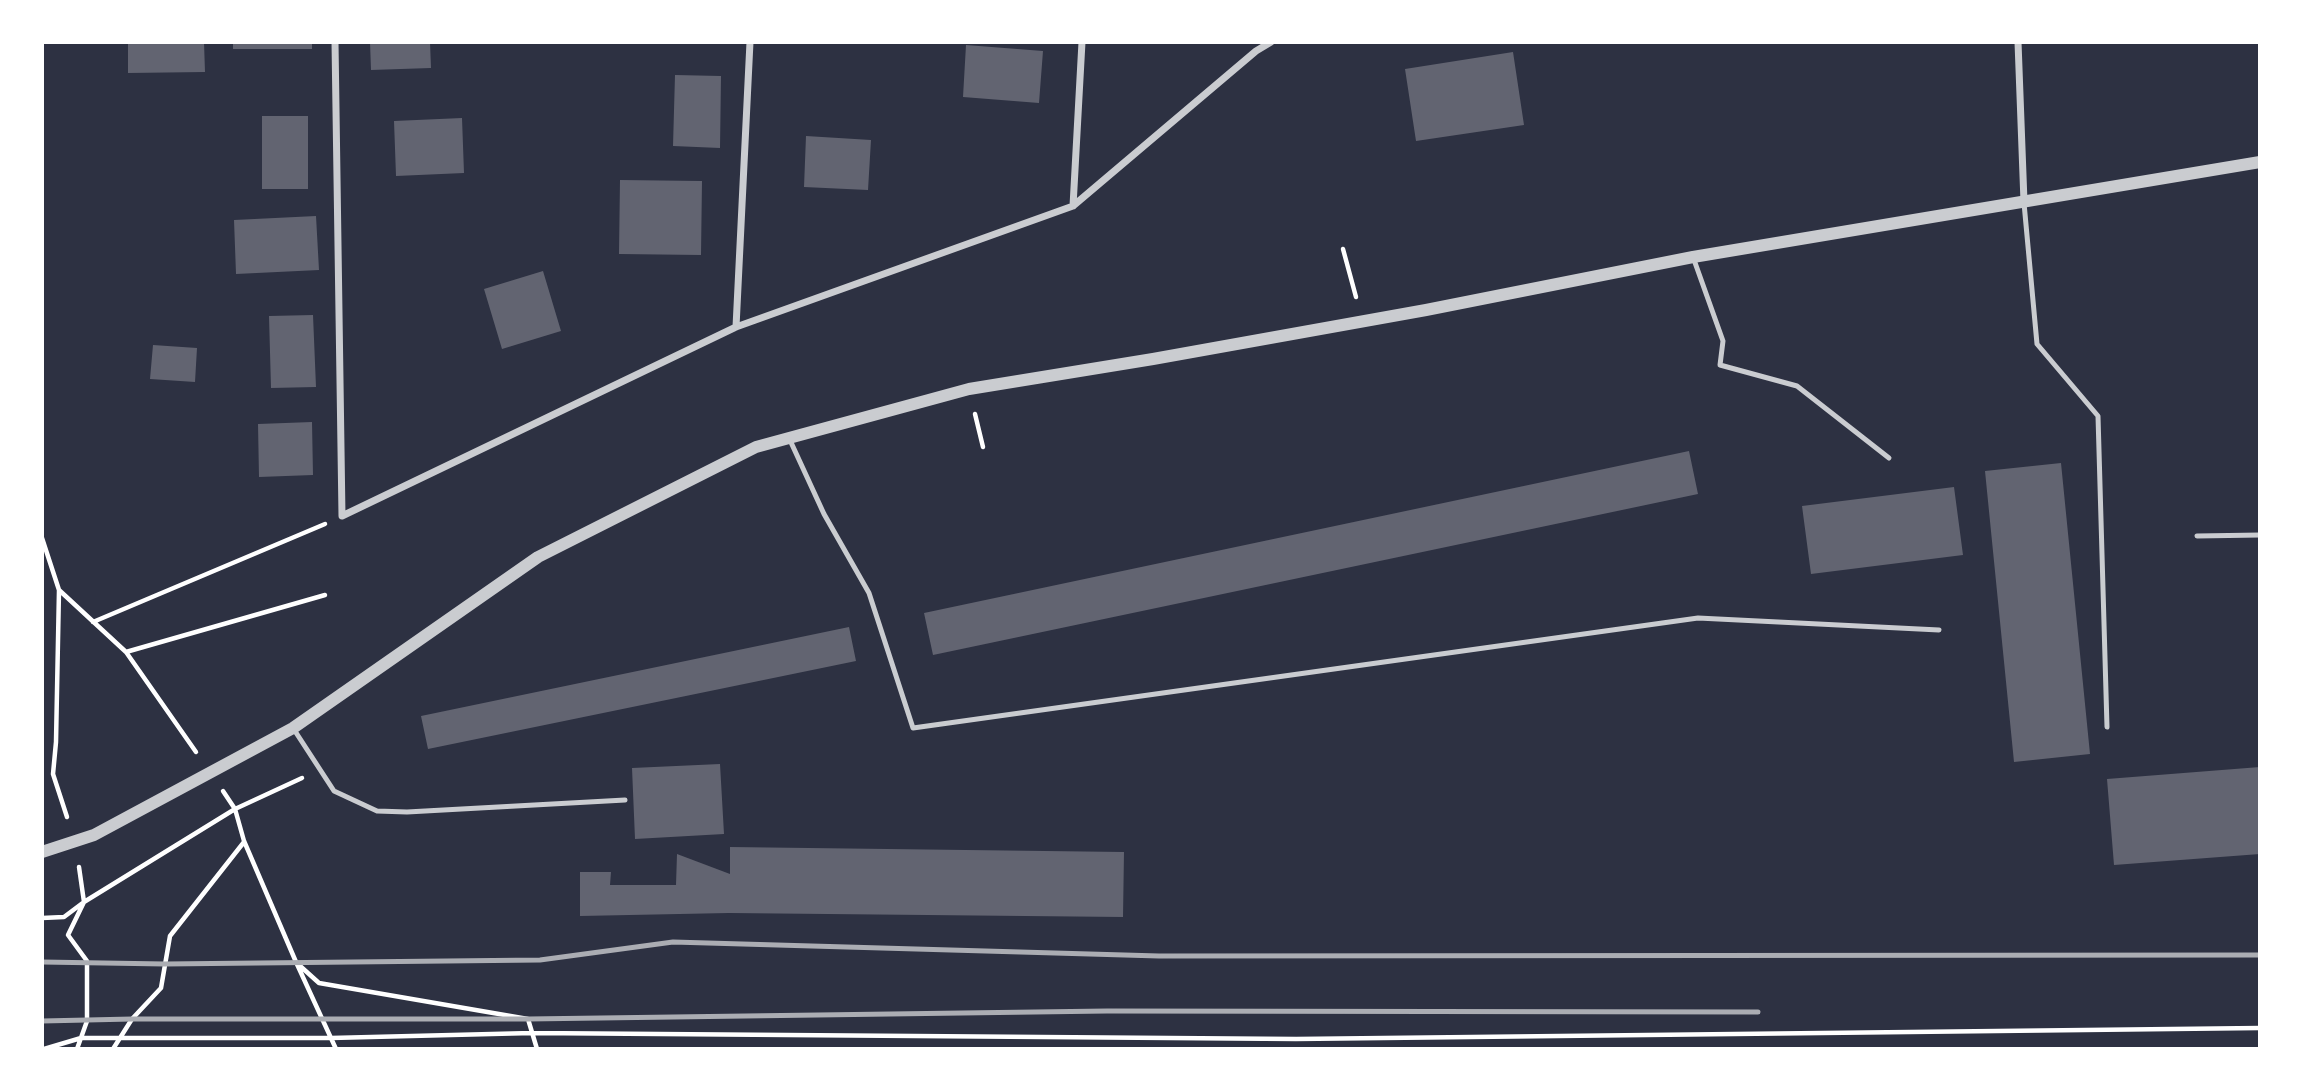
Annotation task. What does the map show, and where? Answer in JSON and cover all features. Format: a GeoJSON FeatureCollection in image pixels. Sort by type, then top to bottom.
{"type":"FeatureCollection","features":[{"type":"Feature","properties":{"kind":"street"},"geometry":{"type":"LineString","coordinates":[[335,42],[342,516],[736,327],[1073,206],[1256,51],[1271,42]]}},
{"type":"Feature","properties":{"kind":"street"},"geometry":{"type":"LineString","coordinates":[[736,327],[750,42]]}},
{"type":"Feature","properties":{"kind":"street"},"geometry":{"type":"LineString","coordinates":[[1073,206],[1082,42]]}},
{"type":"Feature","properties":{"kind":"street"},"geometry":{"type":"LineString","coordinates":[[2018,42],[2024,203]]}},
{"type":"Feature","properties":{"kind":"street"},"geometry":{"type":"LineString","coordinates":[[42,852],[93,835],[293,728],[538,557],[756,447],[969,389],[1362,322],[1693,257],[2260,162]]}},
{"type":"Feature","properties":{"kind":"lane"},"geometry":{"type":"LineString","coordinates":[[2024,203],[2037,344],[2098,416],[2107,727]]}},
{"type":"Feature","properties":{"kind":"lane"},"geometry":{"type":"LineString","coordinates":[[1693,257],[1723,341],[1720,365],[1797,386],[1889,458]]}},
{"type":"Feature","properties":{"kind":"lane"},"geometry":{"type":"LineString","coordinates":[[789,438],[824,514],[869,593],[913,728],[1698,618],[1939,630]]}},
{"type":"Feature","properties":{"kind":"lane"},"geometry":{"type":"LineString","coordinates":[[2197,536],[2260,534]]}},
{"type":"Feature","properties":{"kind":"lane"},"geometry":{"type":"LineString","coordinates":[[293,728],[334,791],[377,811],[625,800]]}},
{"type":"Feature","properties":{"kind":"path"},"geometry":{"type":"LineString","coordinates":[[1343,249],[1362,322]]}},
{"type":"Feature","properties":{"kind":"path"},"geometry":{"type":"LineString","coordinates":[[969,389],[983,447]]}},
{"type":"Feature","properties":{"kind":"path"},"geometry":{"type":"LineString","coordinates":[[93,622],[342,516]]}},
{"type":"Feature","properties":{"kind":"path"},"geometry":{"type":"LineString","coordinates":[[42,538],[59,590],[53,774],[75,841],[84,902],[68,935],[87,961],[87,1020],[77,1049]]}},
{"type":"Feature","properties":{"kind":"path"},"geometry":{"type":"LineString","coordinates":[[59,590],[126,652],[235,809],[244,841],[336,1049]]}},
{"type":"Feature","properties":{"kind":"path"},"geometry":{"type":"LineString","coordinates":[[126,652],[325,595]]}},
{"type":"Feature","properties":{"kind":"path"},"geometry":{"type":"LineString","coordinates":[[42,918],[64,917],[235,809],[319,770]]}},
{"type":"Feature","properties":{"kind":"path"},"geometry":{"type":"LineString","coordinates":[[113,1049],[132,1019],[161,988],[170,936],[244,841]]}},
{"type":"Feature","properties":{"kind":"path"},"geometry":{"type":"LineString","coordinates":[[296,962],[319,983],[528,1019],[537,1049]]}},
{"type":"Feature","properties":{"kind":"path"},"geometry":{"type":"LineString","coordinates":[[44,1049],[81,1038],[331,1038],[532,1033],[1296,1039],[2260,1028]]}},
{"type":"Feature","properties":{"kind":"building"},"geometry":{"type":"Polygon","coordinates":[[[128,42],[204,42],[205,72],[128,73],[128,42]]]}},
{"type":"Feature","properties":{"kind":"building"},"geometry":{"type":"Polygon","coordinates":[[[233,42],[312,42],[312,49],[233,49],[233,42]]]}},
{"type":"Feature","properties":{"kind":"building"},"geometry":{"type":"Polygon","coordinates":[[[370,42],[430,42],[431,68],[371,70],[370,42]]]}},
{"type":"Feature","properties":{"kind":"building"},"geometry":{"type":"Polygon","coordinates":[[[966,45],[1043,51],[1039,103],[963,97],[966,45]]]}},
{"type":"Feature","properties":{"kind":"building"},"geometry":{"type":"Polygon","coordinates":[[[1513,52],[1524,125],[1416,141],[1405,69],[1513,52]]]}},
{"type":"Feature","properties":{"kind":"building"},"geometry":{"type":"Polygon","coordinates":[[[675,75],[721,76],[720,148],[673,146],[675,75]]]}},
{"type":"Feature","properties":{"kind":"building"},"geometry":{"type":"Polygon","coordinates":[[[262,116],[308,116],[308,189],[262,189],[262,116]]]}},
{"type":"Feature","properties":{"kind":"building"},"geometry":{"type":"Polygon","coordinates":[[[462,118],[464,173],[396,176],[394,121],[462,118]]]}},
{"type":"Feature","properties":{"kind":"building"},"geometry":{"type":"Polygon","coordinates":[[[806,136],[871,140],[868,190],[804,187],[806,136]]]}},
{"type":"Feature","properties":{"kind":"building"},"geometry":{"type":"Polygon","coordinates":[[[620,180],[702,181],[701,255],[619,254],[620,180]]]}},
{"type":"Feature","properties":{"kind":"building"},"geometry":{"type":"Polygon","coordinates":[[[316,216],[319,270],[236,274],[234,220],[316,216]]]}},
{"type":"Feature","properties":{"kind":"building"},"geometry":{"type":"Polygon","coordinates":[[[543,271],[561,331],[502,349],[484,289],[543,271]]]}},
{"type":"Feature","properties":{"kind":"building"},"geometry":{"type":"Polygon","coordinates":[[[313,315],[316,387],[271,388],[269,316],[313,315]]]}},
{"type":"Feature","properties":{"kind":"building"},"geometry":{"type":"Polygon","coordinates":[[[153,345],[197,348],[195,382],[150,379],[153,345]]]}},
{"type":"Feature","properties":{"kind":"building"},"geometry":{"type":"Polygon","coordinates":[[[312,422],[313,475],[259,477],[258,424],[312,422]]]}},
{"type":"Feature","properties":{"kind":"building"},"geometry":{"type":"Polygon","coordinates":[[[1689,451],[1698,494],[933,655],[924,613],[1689,451]]]}},
{"type":"Feature","properties":{"kind":"building"},"geometry":{"type":"Polygon","coordinates":[[[2061,463],[2090,754],[2014,762],[1985,471],[2061,463]]]}},
{"type":"Feature","properties":{"kind":"building"},"geometry":{"type":"Polygon","coordinates":[[[1954,487],[1963,555],[1811,574],[1802,506],[1954,487]]]}},
{"type":"Feature","properties":{"kind":"building"},"geometry":{"type":"Polygon","coordinates":[[[849,627],[856,661],[428,749],[421,716],[849,627]]]}},
{"type":"Feature","properties":{"kind":"building"},"geometry":{"type":"Polygon","coordinates":[[[720,764],[724,834],[635,839],[632,768],[720,764]]]}},
{"type":"Feature","properties":{"kind":"building"},"geometry":{"type":"Polygon","coordinates":[[[2260,767],[2260,854],[2114,865],[2107,779],[2260,767]]]}},
{"type":"Feature","properties":{"kind":"building"},"geometry":{"type":"Polygon","coordinates":[[[730,847],[1124,852],[1123,917],[729,913],[580,916],[580,872],[611,872],[610,885],[676,885],[677,854],[730,874],[730,847]]]}},
{"type":"Feature","properties":{"kind":"railway"},"geometry":{"type":"LineString","coordinates":[[42,962],[165,964],[540,960],[673,942],[1159,956],[2260,955]]}},
{"type":"Feature","properties":{"kind":"railway"},"geometry":{"type":"LineString","coordinates":[[42,1021],[528,1019],[1107,1011],[1758,1012]]}}]}
